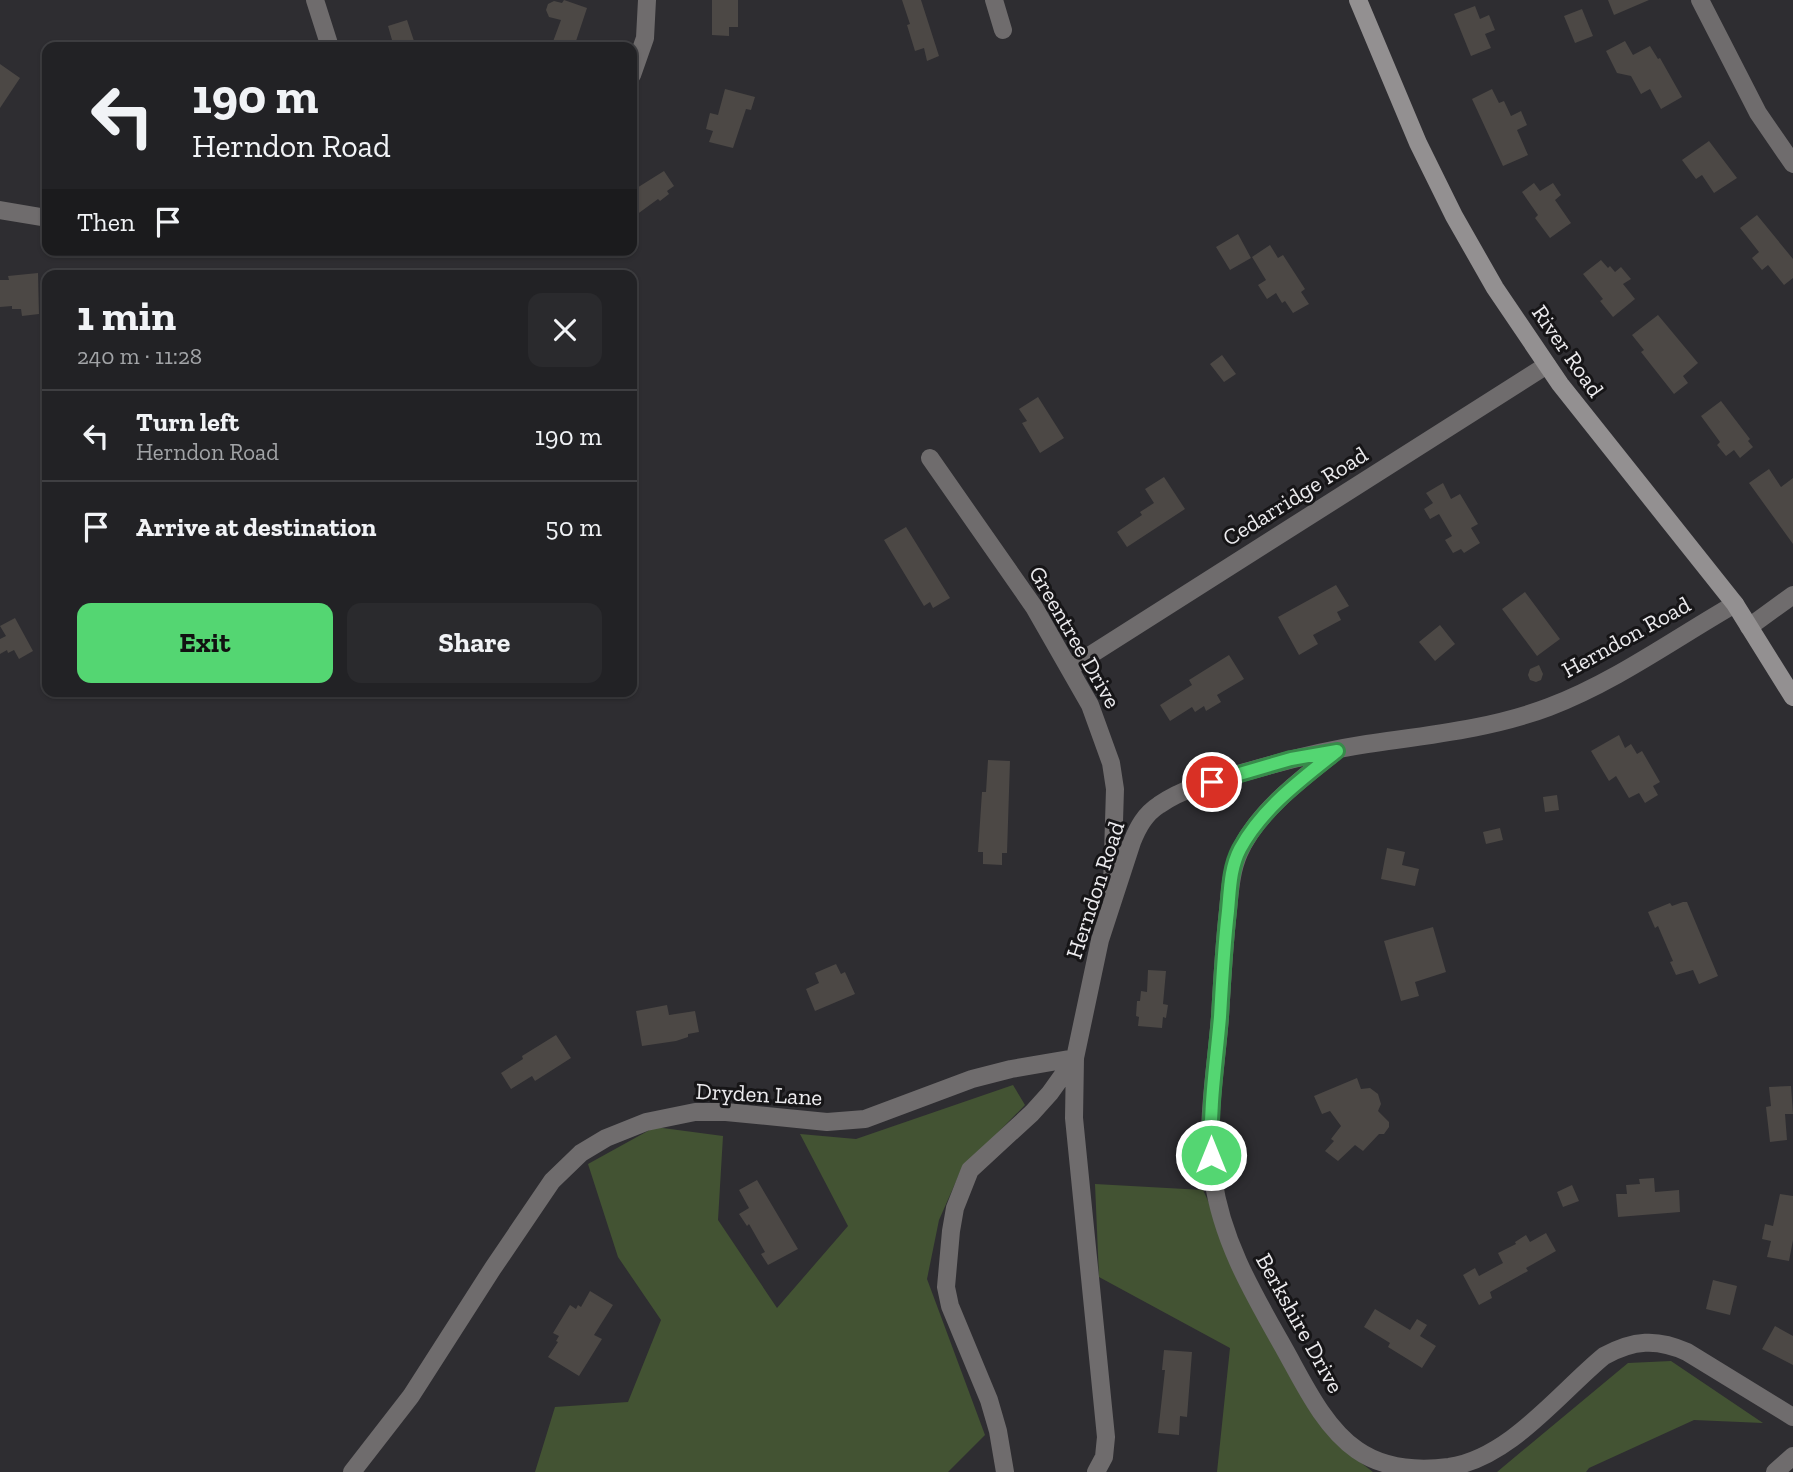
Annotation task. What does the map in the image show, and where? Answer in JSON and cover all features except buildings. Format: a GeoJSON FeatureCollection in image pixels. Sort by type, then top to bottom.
{"type":"FeatureCollection","features":[{"type":"Feature","properties":{"kind":"main road","name":"River Road"},"geometry":{"type":"LineString","coordinates":[[1358,0],[1418,144],[1454,216],[1495,288],[1547,365],[1615,456],[1735,604],[1793,696]]}},
{"type":"Feature","properties":{"kind":"street"},"geometry":{"type":"LineString","coordinates":[[315,0],[328,42]]}},
{"type":"Feature","properties":{"kind":"street"},"geometry":{"type":"LineString","coordinates":[[637,61],[645,38],[647,0]]}},
{"type":"Feature","properties":{"kind":"street"},"geometry":{"type":"LineString","coordinates":[[994,0],[1003,30]]}},
{"type":"Feature","properties":{"kind":"street"},"geometry":{"type":"LineString","coordinates":[[1700,0],[1758,113],[1793,164]]}},
{"type":"Feature","properties":{"kind":"street"},"geometry":{"type":"LineString","coordinates":[[0,211],[42,217]]}},
{"type":"Feature","properties":{"kind":"street","name":"Cedarridge Road"},"geometry":{"type":"LineString","coordinates":[[1070,668],[1547,365]]}},
{"type":"Feature","properties":{"kind":"street","name":"Greentree Drive"},"geometry":{"type":"LineString","coordinates":[[930,458],[1034,607],[1090,705],[1111,763],[1115,798],[1112,905]]}},
{"type":"Feature","properties":{"kind":"street"},"geometry":{"type":"LineString","coordinates":[[1749,627],[1793,595]]}},
{"type":"Feature","properties":{"kind":"street","name":"Herndon Road"},"geometry":{"type":"LineString","coordinates":[[1005,1472],[989,1400],[950,1306],[946,1287],[955,1208],[970,1170],[1032,1113],[1075,1058],[1100,940],[1138,828],[1148,814],[1175,795],[1291,759],[1363,744],[1462,729],[1514,718],[1550,706],[1605,680],[1735,604]]}},
{"type":"Feature","properties":{"kind":"street","name":"Berkshire Drive"},"geometry":{"type":"LineString","coordinates":[[1337,751],[1301,779],[1273,806],[1248,836],[1233,867],[1210,1134],[1212,1176],[1219,1211],[1232,1249],[1246,1282],[1318,1406],[1344,1439],[1376,1460],[1406,1469],[1451,1466],[1489,1452],[1520,1433],[1604,1356],[1619,1348],[1653,1341],[1687,1352],[1793,1418]]}},
{"type":"Feature","properties":{"kind":"street"},"geometry":{"type":"LineString","coordinates":[[1075,1058],[1074,1118],[1106,1437],[1104,1457],[1096,1472]]}},
{"type":"Feature","properties":{"kind":"street","name":"Dryden Lane"},"geometry":{"type":"LineString","coordinates":[[352,1472],[411,1396],[552,1181],[581,1153],[606,1138],[646,1122],[695,1112],[726,1112],[827,1122],[864,1119],[972,1079],[1075,1058]]}},
{"type":"Feature","properties":{"kind":"street"},"geometry":{"type":"LineString","coordinates":[[1775,1472],[1793,1456]]}},
{"type":"Feature","properties":{"kind":"green space"},"geometry":{"type":"Polygon","coordinates":[[[1013,1085],[1025,1105],[961,1170],[939,1220],[927,1279],[985,1435],[948,1472],[535,1472],[555,1407],[628,1402],[661,1320],[618,1257],[588,1164],[655,1127],[723,1136],[718,1220],[777,1308],[848,1226],[800,1134],[856,1139],[1013,1085]]]}},
{"type":"Feature","properties":{"kind":"green space"},"geometry":{"type":"Polygon","coordinates":[[[1095,1184],[1203,1190],[1289,1375],[1343,1449],[1373,1472],[1217,1472],[1230,1348],[1099,1277],[1095,1184]]]}},
{"type":"Feature","properties":{"kind":"green space"},"geometry":{"type":"Polygon","coordinates":[[[1671,1361],[1763,1423],[1694,1420],[1589,1468],[1586,1472],[1497,1472],[1628,1363],[1671,1361]]]}},
{"type":"Feature","properties":{"kind":"route"},"geometry":{"type":"LineString","coordinates":[[1211,1155],[1210,1134],[1233,867],[1248,836],[1273,806],[1301,779],[1337,751],[1291,759],[1212,782]]}}]}
